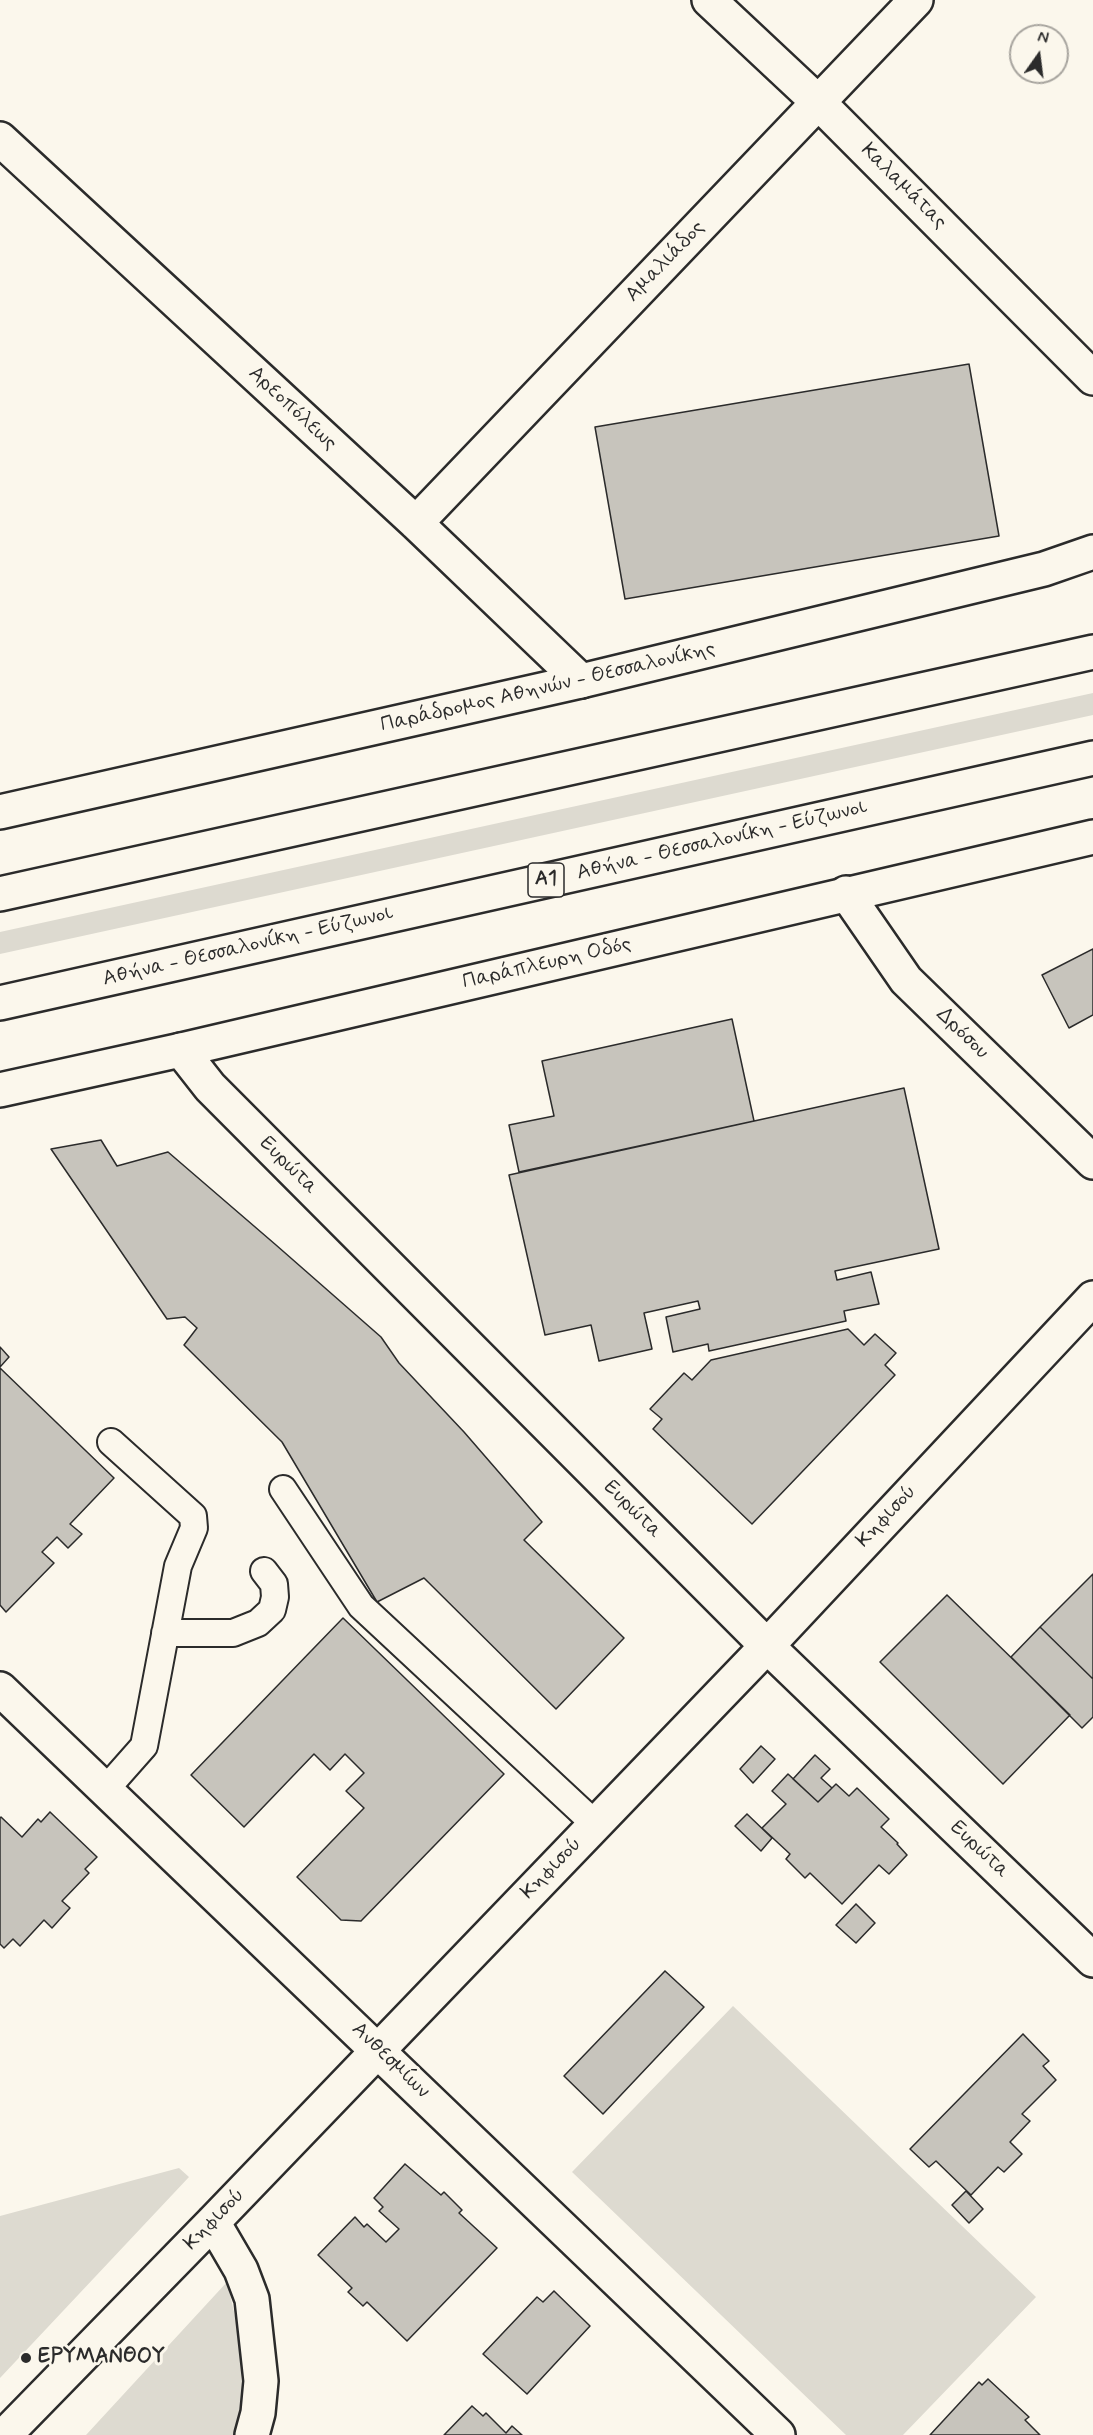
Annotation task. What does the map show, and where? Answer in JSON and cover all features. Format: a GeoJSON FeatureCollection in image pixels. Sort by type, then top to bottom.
{"type":"FeatureCollection","features":[{"type":"Feature","properties":{"kind":"main road","name":"Καλαμάτας"},"geometry":{"type":"LineString","coordinates":[[709,0],[819,103],[1093,378]]}},
{"type":"Feature","properties":{"kind":"main road","name":"Αμαλιάδος"},"geometry":{"type":"LineString","coordinates":[[416,523],[916,0]]}},
{"type":"Feature","properties":{"kind":"main road","name":"Αρεοπόλεως"},"geometry":{"type":"LineString","coordinates":[[0,139],[416,523],[581,681]]}},
{"type":"Feature","properties":{"kind":"main road","name":"Παράδρομος Αθηνών - Θεσσαλονίκης"},"geometry":{"type":"LineString","coordinates":[[0,812],[581,681],[1044,569],[1093,552]]}},
{"type":"Feature","properties":{"kind":"main road"},"geometry":{"type":"LineString","coordinates":[[0,894],[1093,652]]}},
{"type":"Feature","properties":{"kind":"main road","name":"Αθήνα - Θεσσαλονίκη - Εύζωνοι"},"geometry":{"type":"LineString","coordinates":[[0,1003],[1093,758]]}},
{"type":"Feature","properties":{"kind":"main road","name":"Παράπλευρη Οδός"},"geometry":{"type":"LineString","coordinates":[[0,1090],[181,1050],[1093,837]]}},
{"type":"Feature","properties":{"kind":"main road","name":"Δρόσου"},"geometry":{"type":"LineString","coordinates":[[846,893],[906,980],[1093,1162]]}},
{"type":"Feature","properties":{"kind":"main road","name":"Ευρώτα"},"geometry":{"type":"LineString","coordinates":[[181,1050],[210,1087],[767,1646],[1093,1960]]}},
{"type":"Feature","properties":{"kind":"main road","name":"Κηφισού"},"geometry":{"type":"LineString","coordinates":[[5,2435],[767,1646],[1093,1298]]}},
{"type":"Feature","properties":{"kind":"main road","name":"Ανθεσμίων"},"geometry":{"type":"LineString","coordinates":[[0,1689],[778,2435]]}},
{"type":"Feature","properties":{"kind":"main road"},"geometry":{"type":"LineString","coordinates":[[213,2222],[241,2270],[252,2299],[261,2381],[258,2413],[252,2435]]}},
{"type":"Feature","properties":{"kind":"lane"},"geometry":{"type":"LineString","coordinates":[[106,1789],[144,1746],[178,1566],[194,1527],[193,1516],[111,1442]]}},
{"type":"Feature","properties":{"kind":"lane"},"geometry":{"type":"LineString","coordinates":[[283,1489],[361,1606],[596,1824]]}},
{"type":"Feature","properties":{"kind":"lane"},"geometry":{"type":"LineString","coordinates":[[165,1633],[233,1633],[258,1623],[272,1610],[275,1597],[274,1584],[264,1570]]}},
{"type":"Feature","properties":{"kind":"shaded area"},"geometry":{"type":"Polygon","coordinates":[[[1093,693],[1093,715],[0,954],[0,932],[1093,693]]]}},
{"type":"Feature","properties":{"kind":"shaded area"},"geometry":{"type":"Polygon","coordinates":[[[733,2006],[1036,2297],[903,2435],[846,2435],[572,2172],[733,2006]]]}},
{"type":"Feature","properties":{"kind":"shaded area"},"geometry":{"type":"Polygon","coordinates":[[[179,2168],[189,2177],[0,2378],[0,2216],[179,2168]]]}},
{"type":"Feature","properties":{"kind":"shaded area"},"geometry":{"type":"Polygon","coordinates":[[[227,2282],[239,2333],[242,2394],[238,2435],[86,2435],[227,2282]]]}},
{"type":"Feature","properties":{"kind":"building"},"geometry":{"type":"Polygon","coordinates":[[[969,364],[999,536],[625,599],[595,427],[969,364]]]}},
{"type":"Feature","properties":{"kind":"building"},"geometry":{"type":"Polygon","coordinates":[[[1093,949],[1093,1015],[1069,1028],[1042,975],[1093,949]]]}},
{"type":"Feature","properties":{"kind":"building"},"geometry":{"type":"Polygon","coordinates":[[[732,1019],[754,1121],[519,1172],[509,1125],[554,1116],[542,1061],[732,1019]]]}},
{"type":"Feature","properties":{"kind":"building"},"geometry":{"type":"Polygon","coordinates":[[[904,1088],[939,1249],[835,1271],[837,1280],[871,1272],[879,1304],[844,1311],[846,1321],[709,1351],[708,1344],[673,1352],[666,1317],[700,1309],[698,1301],[644,1313],[652,1349],[599,1361],[591,1325],[545,1335],[509,1175],[904,1088]]]}},
{"type":"Feature","properties":{"kind":"building"},"geometry":{"type":"Polygon","coordinates":[[[101,1140],[117,1166],[168,1152],[276,1245],[381,1337],[399,1363],[464,1432],[542,1522],[524,1540],[624,1638],[556,1709],[424,1578],[377,1602],[282,1442],[184,1345],[197,1328],[185,1317],[167,1319],[51,1149],[101,1140]]]}},
{"type":"Feature","properties":{"kind":"building"},"geometry":{"type":"Polygon","coordinates":[[[848,1329],[864,1345],[875,1334],[896,1353],[885,1365],[895,1375],[752,1524],[653,1429],[662,1419],[650,1409],[684,1373],[692,1380],[711,1360],[848,1329]]]}},
{"type":"Feature","properties":{"kind":"building"},"geometry":{"type":"Polygon","coordinates":[[[0,1347],[9,1357],[0,1367],[0,1347]]]}},
{"type":"Feature","properties":{"kind":"building"},"geometry":{"type":"Polygon","coordinates":[[[0,1368],[114,1478],[70,1524],[82,1534],[68,1548],[57,1537],[42,1552],[54,1563],[6,1612],[0,1605],[0,1368]]]}},
{"type":"Feature","properties":{"kind":"building"},"geometry":{"type":"Polygon","coordinates":[[[1093,1574],[1093,1679],[1040,1627],[1093,1574]]]}},
{"type":"Feature","properties":{"kind":"building"},"geometry":{"type":"Polygon","coordinates":[[[947,1595],[1070,1715],[1003,1784],[880,1662],[947,1595]]]}},
{"type":"Feature","properties":{"kind":"building"},"geometry":{"type":"Polygon","coordinates":[[[343,1618],[504,1774],[361,1921],[341,1920],[297,1877],[364,1808],[346,1791],[364,1773],[345,1754],[330,1770],[314,1754],[244,1827],[191,1775],[343,1618]]]}},
{"type":"Feature","properties":{"kind":"building"},"geometry":{"type":"Polygon","coordinates":[[[1040,1627],[1093,1679],[1093,1717],[1082,1728],[1011,1657],[1040,1627]]]}},
{"type":"Feature","properties":{"kind":"building"},"geometry":{"type":"Polygon","coordinates":[[[761,1746],[775,1759],[753,1783],[740,1769],[761,1746]]]}},
{"type":"Feature","properties":{"kind":"building"},"geometry":{"type":"Polygon","coordinates":[[[815,1755],[830,1769],[821,1778],[832,1788],[818,1802],[793,1779],[815,1755]]]}},
{"type":"Feature","properties":{"kind":"building"},"geometry":{"type":"Polygon","coordinates":[[[788,1774],[818,1802],[836,1784],[849,1796],[857,1788],[889,1819],[881,1827],[907,1855],[889,1874],[879,1865],[842,1904],[810,1873],[805,1878],[786,1859],[790,1854],[762,1828],[786,1804],[772,1791],[788,1774]]]}},
{"type":"Feature","properties":{"kind":"building"},"geometry":{"type":"Polygon","coordinates":[[[50,1812],[97,1857],[85,1869],[89,1873],[62,1901],[70,1908],[52,1928],[44,1920],[20,1946],[13,1939],[4,1948],[0,1944],[0,1818],[22,1837],[38,1819],[41,1822],[50,1812]]]}},
{"type":"Feature","properties":{"kind":"building"},"geometry":{"type":"Polygon","coordinates":[[[747,1814],[772,1838],[761,1851],[735,1826],[747,1814]]]}},
{"type":"Feature","properties":{"kind":"building"},"geometry":{"type":"Polygon","coordinates":[[[856,1904],[875,1923],[856,1943],[836,1925],[856,1904]]]}},
{"type":"Feature","properties":{"kind":"building"},"geometry":{"type":"Polygon","coordinates":[[[665,1971],[704,2007],[603,2114],[564,2076],[665,1971]]]}},
{"type":"Feature","properties":{"kind":"building"},"geometry":{"type":"Polygon","coordinates":[[[1023,2034],[1049,2061],[1043,2066],[1056,2080],[1022,2114],[1030,2121],[1010,2142],[1022,2154],[1004,2172],[998,2167],[971,2195],[936,2161],[929,2167],[910,2149],[1023,2034]]]}},
{"type":"Feature","properties":{"kind":"building"},"geometry":{"type":"Polygon","coordinates":[[[405,2164],[441,2195],[444,2192],[462,2210],[459,2213],[497,2248],[407,2341],[367,2302],[363,2306],[348,2292],[352,2288],[318,2255],[355,2217],[364,2227],[367,2224],[386,2242],[399,2229],[379,2211],[383,2207],[374,2198],[405,2164]]]}},
{"type":"Feature","properties":{"kind":"building"},"geometry":{"type":"Polygon","coordinates":[[[966,2191],[983,2209],[969,2223],[952,2205],[966,2191]]]}},
{"type":"Feature","properties":{"kind":"building"},"geometry":{"type":"Polygon","coordinates":[[[554,2291],[590,2326],[527,2394],[483,2354],[537,2297],[543,2302],[554,2291]]]}},
{"type":"Feature","properties":{"kind":"building"},"geometry":{"type":"Polygon","coordinates":[[[988,2379],[1029,2417],[1025,2420],[1040,2435],[930,2435],[979,2382],[982,2385],[988,2379]]]}},
{"type":"Feature","properties":{"kind":"building"},"geometry":{"type":"Polygon","coordinates":[[[472,2406],[483,2416],[486,2413],[506,2433],[512,2426],[522,2435],[444,2435],[472,2406]]]}},
{"type":"Feature","properties":{"kind":"place","name":"ΕΡΥΜΑΝΘΟΥ"},"geometry":{"type":"Point","coordinates":[26,2358]}}]}
